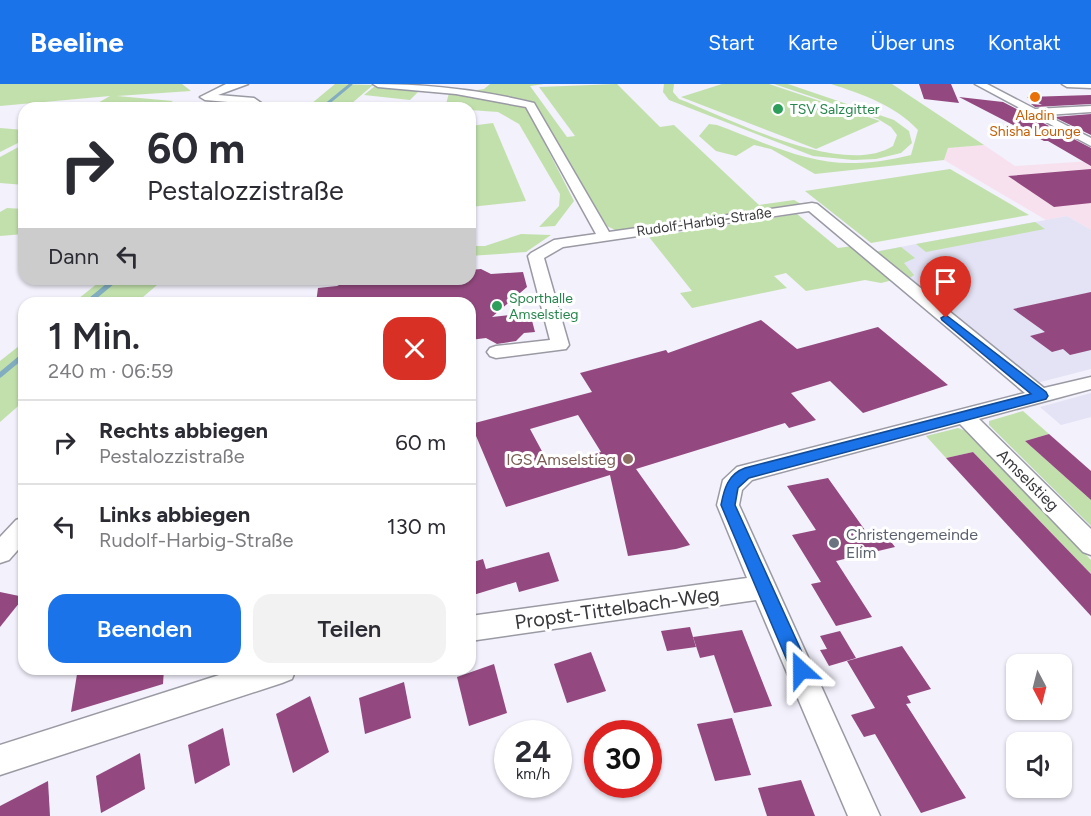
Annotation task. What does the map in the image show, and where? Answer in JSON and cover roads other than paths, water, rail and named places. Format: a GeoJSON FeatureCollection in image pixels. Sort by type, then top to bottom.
{"type":"FeatureCollection","features":[{"type":"Feature","properties":{"kind":"street"},"geometry":{"type":"LineString","coordinates":[[243,84],[230,86],[205,97],[255,102]]}},
{"type":"Feature","properties":{"kind":"street"},"geometry":{"type":"LineString","coordinates":[[378,84],[456,91],[531,105],[604,237]]}},
{"type":"Feature","properties":{"kind":"street"},"geometry":{"type":"LineString","coordinates":[[980,84],[1091,143]]}},
{"type":"Feature","properties":{"kind":"street"},"geometry":{"type":"LineString","coordinates":[[1067,84],[1091,85]]}},
{"type":"Feature","properties":{"kind":"street"},"geometry":{"type":"LineString","coordinates":[[1033,112],[1091,110]]}},
{"type":"Feature","properties":{"kind":"street","name":"Rudolf-Harbig-Straße"},"geometry":{"type":"LineString","coordinates":[[496,352],[560,345],[536,256],[559,243],[812,207],[1041,396]]}},
{"type":"Feature","properties":{"kind":"street"},"geometry":{"type":"LineString","coordinates":[[864,816],[728,505],[731,486],[745,473],[1091,383]]}},
{"type":"Feature","properties":{"kind":"street","name":"Amselstieg"},"geometry":{"type":"LineString","coordinates":[[964,416],[1091,544]]}},
{"type":"Feature","properties":{"kind":"street"},"geometry":{"type":"LineString","coordinates":[[0,553],[18,534]]}},
{"type":"Feature","properties":{"kind":"street","name":"Propst-Tittelbach-Weg"},"geometry":{"type":"LineString","coordinates":[[476,627],[764,587]]}},
{"type":"Feature","properties":{"kind":"street"},"geometry":{"type":"LineString","coordinates":[[0,760],[263,675]]}},
{"type":"Feature","properties":{"kind":"waterway"},"geometry":{"type":"LineString","coordinates":[[329,102],[351,84]]}},
{"type":"Feature","properties":{"kind":"waterway"},"geometry":{"type":"LineString","coordinates":[[94,297],[109,285]]}},
{"type":"Feature","properties":{"kind":"waterway"},"geometry":{"type":"LineString","coordinates":[[0,375],[18,360]]}},
{"type":"Feature","properties":{"kind":"place","name":"Aladin Shisha Lounge"},"geometry":{"type":"Point","coordinates":[1035,97]}},
{"type":"Feature","properties":{"kind":"place","name":"TSV Salzgitter"},"geometry":{"type":"Point","coordinates":[778,109]}},
{"type":"Feature","properties":{"kind":"place","name":"Sporthalle Amselstieg"},"geometry":{"type":"Point","coordinates":[497,306]}},
{"type":"Feature","properties":{"kind":"place","name":"IGS Amselstieg"},"geometry":{"type":"Point","coordinates":[628,459]}},
{"type":"Feature","properties":{"kind":"place","name":"Christengemeinde Elim"},"geometry":{"type":"Point","coordinates":[834,543]}}]}
